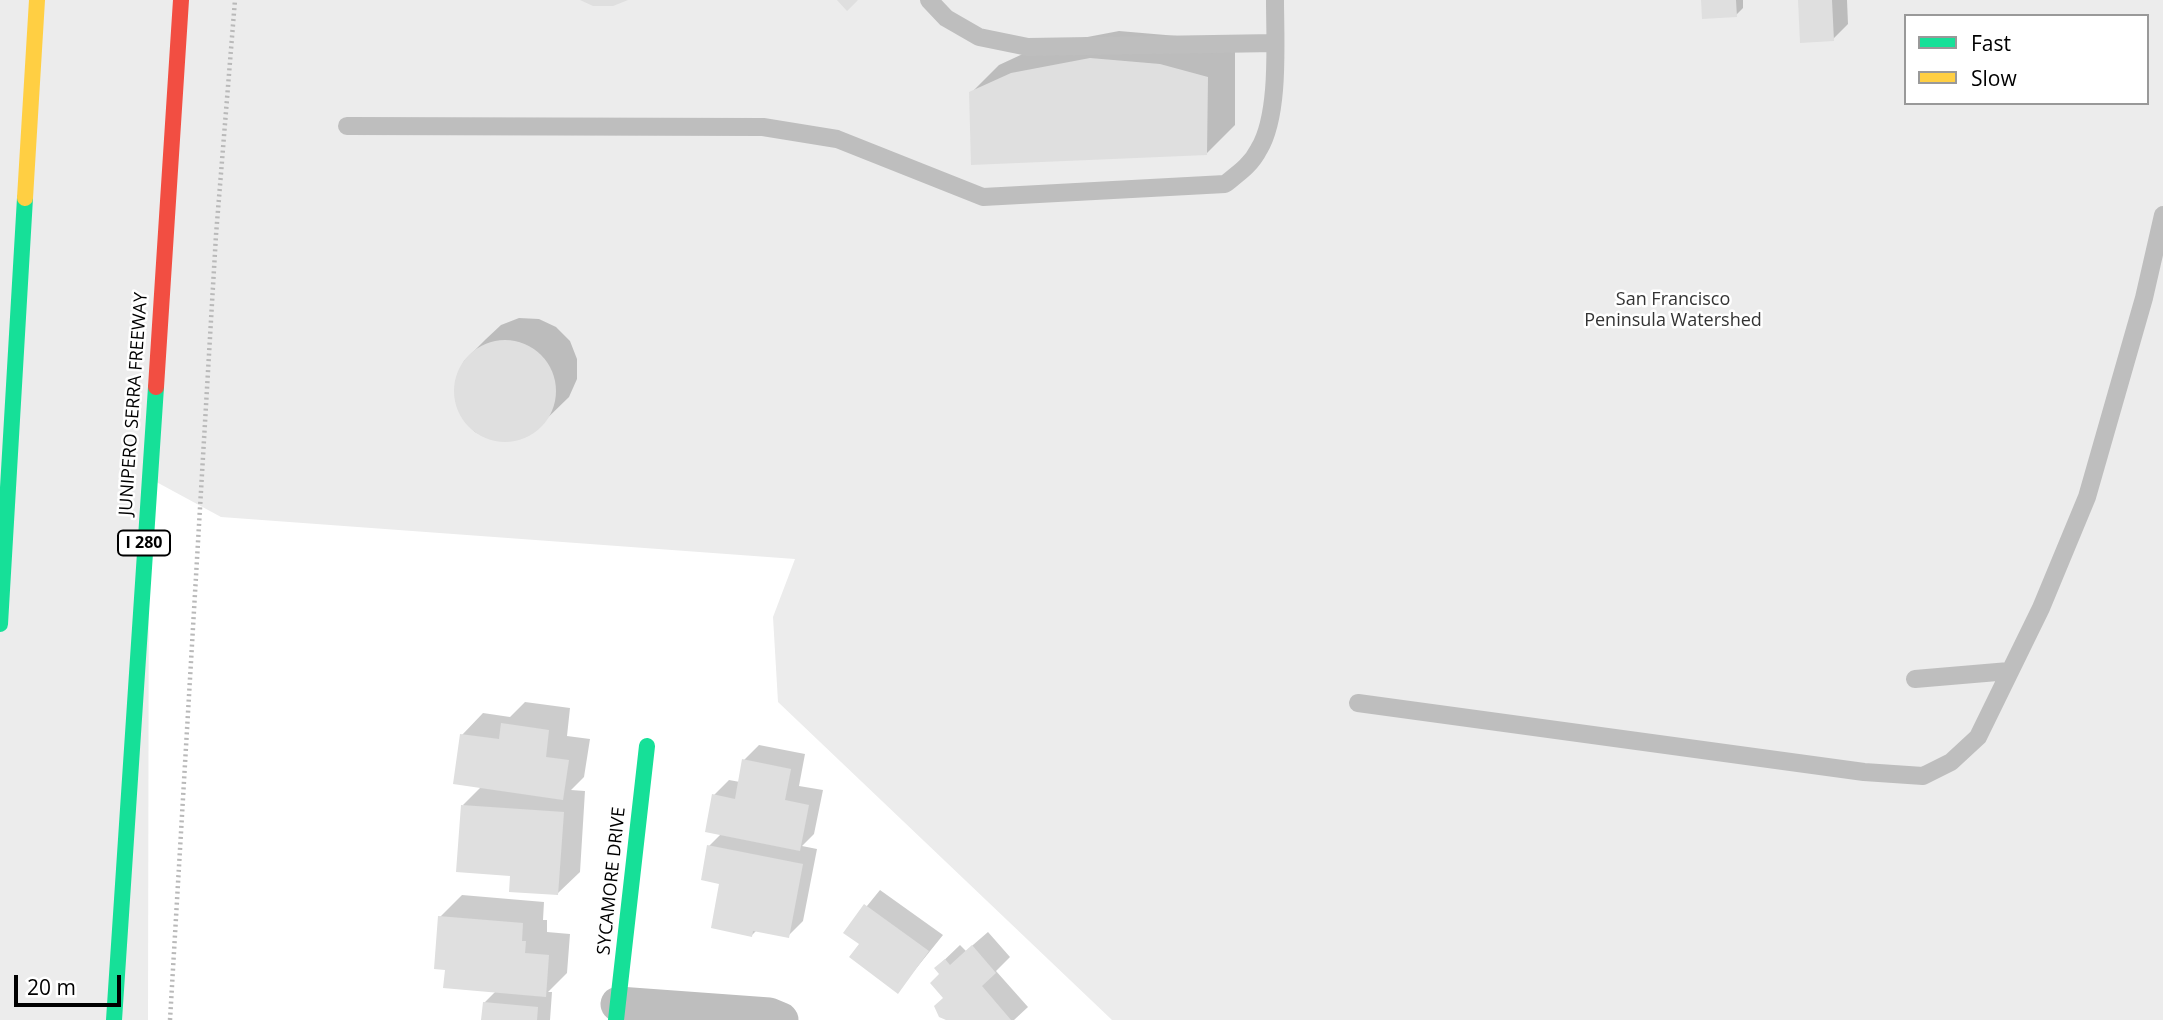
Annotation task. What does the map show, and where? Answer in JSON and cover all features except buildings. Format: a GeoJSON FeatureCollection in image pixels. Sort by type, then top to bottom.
{"type":"FeatureCollection","features":[{"type":"Feature","properties":{"kind":"main road"},"geometry":{"type":"LineString","coordinates":[[0,624],[37,0]]}},
{"type":"Feature","properties":{"kind":"main road","name":"JUNIPERO SERRA FREEWAY"},"geometry":{"type":"LineString","coordinates":[[114,1020],[181,0]]}},
{"type":"Feature","properties":{"kind":"main road"},"geometry":{"type":"LineString","coordinates":[[177,65],[197,22]]}},
{"type":"Feature","properties":{"kind":"main road","name":"SYCAMORE DRIVE"},"geometry":{"type":"LineString","coordinates":[[617,1012],[647,746]]}},
{"type":"Feature","properties":{"kind":"street"},"geometry":{"type":"LineString","coordinates":[[617,1012],[769,1015],[781,1020]]}},
{"type":"Feature","properties":{"kind":"lane"},"geometry":{"type":"LineString","coordinates":[[929,0],[946,18],[979,37],[1028,47],[1275,43]]}},
{"type":"Feature","properties":{"kind":"lane"},"geometry":{"type":"LineString","coordinates":[[347,126],[763,127],[837,139],[983,197],[1225,184],[1246,168],[1261,148],[1270,116],[1275,0]]}},
{"type":"Feature","properties":{"kind":"lane"},"geometry":{"type":"LineString","coordinates":[[1358,703],[1852,771],[1923,776],[1951,762],[1978,737],[2041,608],[2087,497],[2141,311],[2163,215]]}},
{"type":"Feature","properties":{"kind":"lane"},"geometry":{"type":"LineString","coordinates":[[1916,679],[2009,671]]}},
{"type":"Feature","properties":{"kind":"path"},"geometry":{"type":"LineString","coordinates":[[170,1020],[215,249],[234,0]]}},
{"type":"Feature","properties":{"kind":"green space","name":"San Francisco Peninsula Watershed"},"geometry":{"type":"Polygon","coordinates":[[[0,0],[2163,0],[2163,1020],[1112,1020],[778,702],[773,617],[795,559],[221,517],[149,478],[148,1020],[0,1020],[0,0]]]}},
{"type":"Feature","properties":{"kind":"traffic: fast"},"geometry":{"type":"LineString","coordinates":[[0,624],[25,198]]}},
{"type":"Feature","properties":{"kind":"traffic: fast"},"geometry":{"type":"LineString","coordinates":[[114,1020],[156,387]]}},
{"type":"Feature","properties":{"kind":"traffic: fast"},"geometry":{"type":"LineString","coordinates":[[616,1020],[647,746]]}},
{"type":"Feature","properties":{"kind":"traffic: slow"},"geometry":{"type":"LineString","coordinates":[[25,198],[37,0]]}},
{"type":"Feature","properties":{"kind":"traffic: jam"},"geometry":{"type":"LineString","coordinates":[[156,387],[181,0]]}}]}
